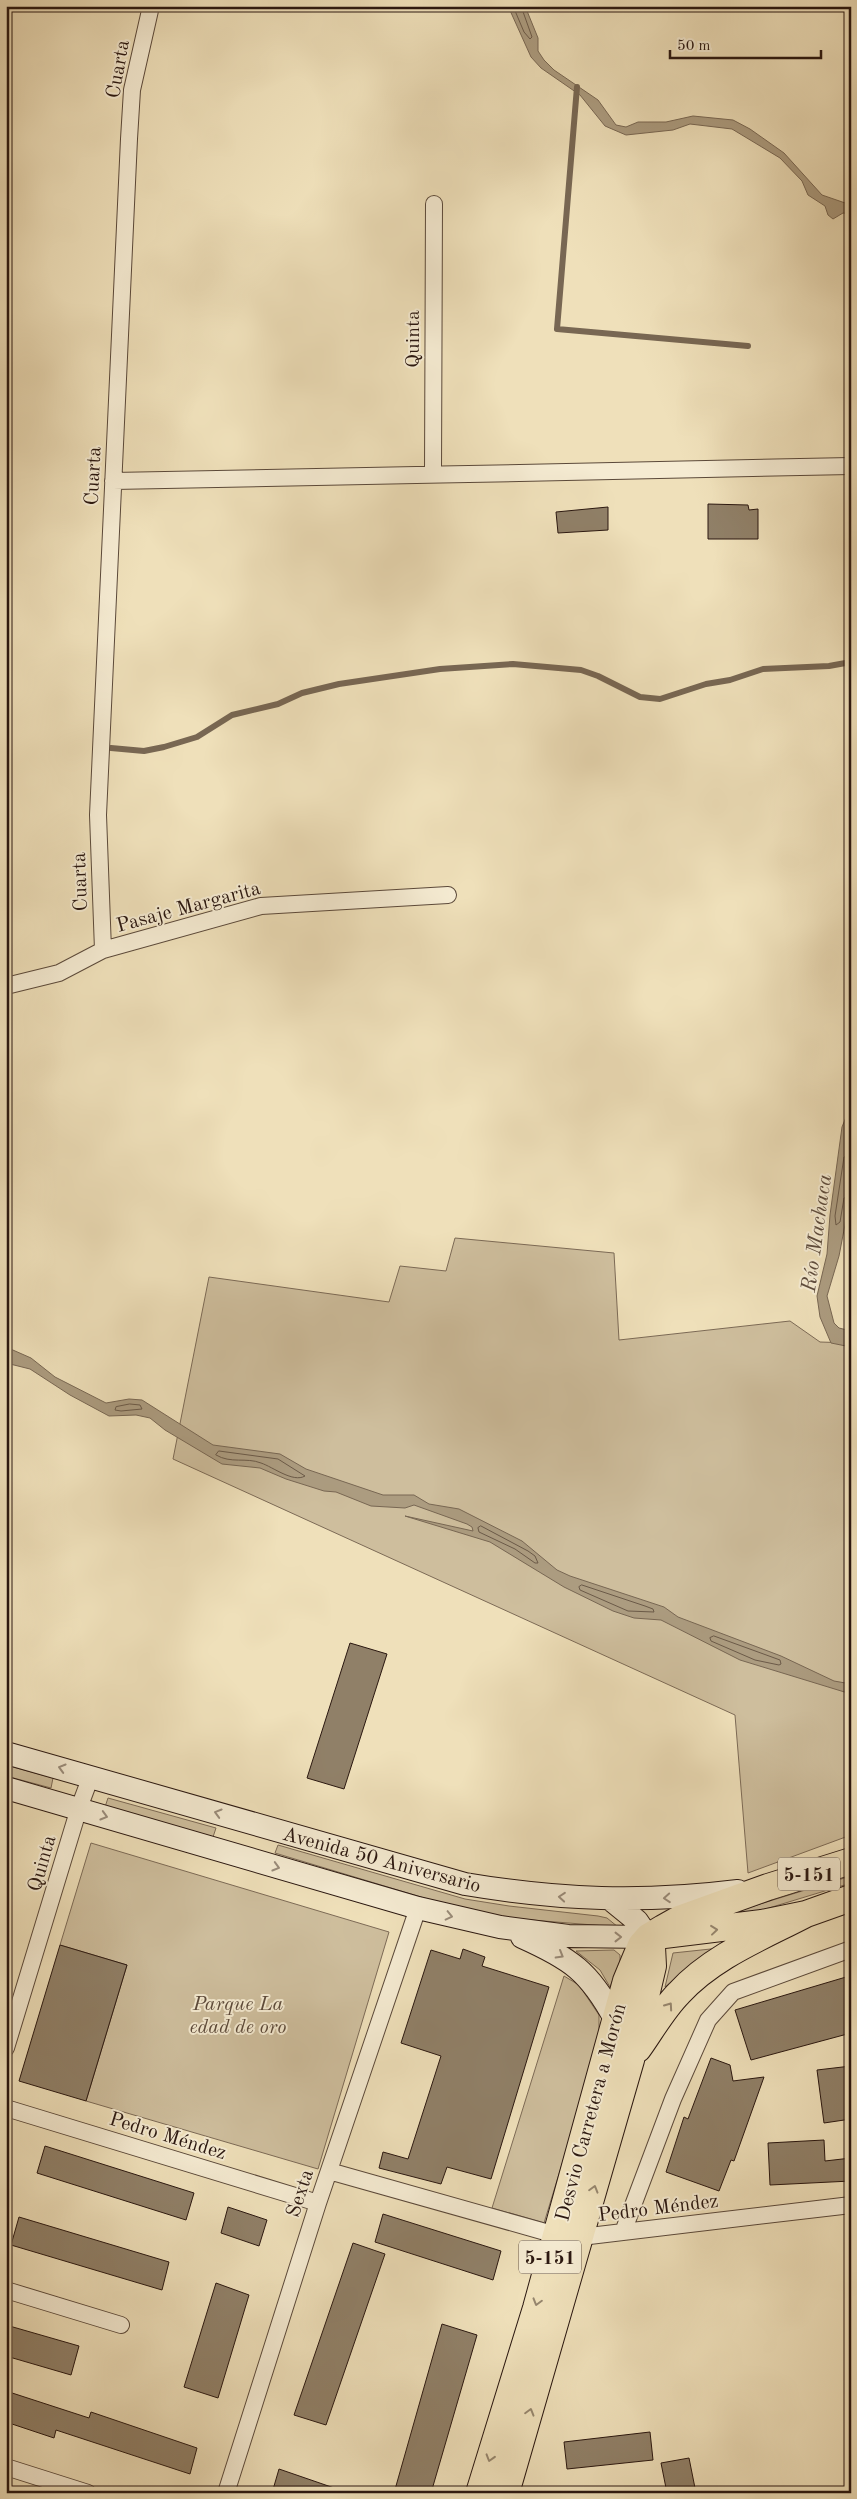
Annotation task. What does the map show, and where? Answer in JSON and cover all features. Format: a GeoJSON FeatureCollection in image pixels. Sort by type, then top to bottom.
{"type":"FeatureCollection","features":[{"type":"Feature","properties":{"kind":"main road","name":"Avenida 50 Aniversario"},"geometry":{"type":"LineString","coordinates":[[6,1753],[465,1884],[527,1894],[610,1899],[682,1897],[768,1887]]}},
{"type":"Feature","properties":{"kind":"main road","name":"Avenida 50 Aniversario"},"geometry":{"type":"LineString","coordinates":[[6,1788],[418,1908],[500,1928],[568,1936],[648,1936]]}},
{"type":"Feature","properties":{"kind":"main road"},"geometry":{"type":"LineString","coordinates":[[245,1858],[255,1824]]}},
{"type":"Feature","properties":{"kind":"main road","name":"5-151"},"geometry":{"type":"LineString","coordinates":[[768,1887],[851,1861]]}},
{"type":"Feature","properties":{"kind":"main road","name":"Desvio Carretera a Morón"},"geometry":{"type":"LineString","coordinates":[[506,2493],[569,2236],[615,2019],[634,1957],[648,1936],[679,1920],[768,1887]]}},
{"type":"Feature","properties":{"kind":"main road"},"geometry":{"type":"LineString","coordinates":[[610,1899],[637,1922],[648,1936]]}},
{"type":"Feature","properties":{"kind":"main road","name":"5-151"},"geometry":{"type":"LineString","coordinates":[[648,1936],[731,1928],[806,1914],[850,1899]]}},
{"type":"Feature","properties":{"kind":"main road","name":"5-151"},"geometry":{"type":"LineString","coordinates":[[631,2060],[678,1993],[701,1972],[728,1954],[806,1914]]}},
{"type":"Feature","properties":{"kind":"main road"},"geometry":{"type":"LineString","coordinates":[[500,1928],[571,1961],[601,1993],[615,2019]]}},
{"type":"Feature","properties":{"kind":"main road","name":"Desvio Carretera a Morón"},"geometry":{"type":"LineString","coordinates":[[479,2493],[631,2060],[653,1966],[652,1947],[648,1936]]}},
{"type":"Feature","properties":{"kind":"street","name":"Cuarta"},"geometry":{"type":"LineString","coordinates":[[103,950],[98,815],[132,90],[151,6]]}},
{"type":"Feature","properties":{"kind":"street","name":"Quinta"},"geometry":{"type":"LineString","coordinates":[[433,473],[434,204]]}},
{"type":"Feature","properties":{"kind":"street"},"geometry":{"type":"LineString","coordinates":[[113,481],[433,473],[535,474],[851,466]]}},
{"type":"Feature","properties":{"kind":"street","name":"Pasaje Margarita"},"geometry":{"type":"LineString","coordinates":[[6,986],[59,973],[103,950],[262,906],[448,895]]}},
{"type":"Feature","properties":{"kind":"street","name":"Quinta"},"geometry":{"type":"LineString","coordinates":[[6,2048],[79,1808],[91,1776]]}},
{"type":"Feature","properties":{"kind":"street","name":"Sexta"},"geometry":{"type":"LineString","coordinates":[[226,2493],[318,2203],[418,1908]]}},
{"type":"Feature","properties":{"kind":"street"},"geometry":{"type":"LineString","coordinates":[[623,2232],[673,2099],[708,2020],[734,1992],[851,1949]]}},
{"type":"Feature","properties":{"kind":"street","name":"Pedro Méndez"},"geometry":{"type":"LineString","coordinates":[[6,2108],[318,2203]]}},
{"type":"Feature","properties":{"kind":"street","name":"Pedro Méndez"},"geometry":{"type":"LineString","coordinates":[[329,2172],[569,2236],[623,2232],[851,2206]]}},
{"type":"Feature","properties":{"kind":"street"},"geometry":{"type":"LineString","coordinates":[[6,2290],[121,2325]]}},
{"type":"Feature","properties":{"kind":"street"},"geometry":{"type":"LineString","coordinates":[[6,2467],[88,2493]]}},
{"type":"Feature","properties":{"kind":"green space"},"geometry":{"type":"Polygon","coordinates":[[[455,1238],[614,1253],[619,1340],[790,1321],[820,1342],[851,1343],[851,1835],[748,1873],[735,1715],[173,1459],[209,1277],[389,1302],[400,1266],[446,1271],[455,1238]]]}},
{"type":"Feature","properties":{"kind":"green space"},"geometry":{"type":"Polygon","coordinates":[[[6,1765],[53,1778],[51,1788],[6,1776],[6,1765]]]}},
{"type":"Feature","properties":{"kind":"green space"},"geometry":{"type":"Polygon","coordinates":[[[108,1798],[216,1828],[213,1837],[105,1807],[108,1798]]]}},
{"type":"Feature","properties":{"kind":"green space","name":"Parque La edad de oro"},"geometry":{"type":"Polygon","coordinates":[[[91,1843],[389,1932],[318,2169],[86,2101],[127,1965],[60,1945],[91,1843]]]}},
{"type":"Feature","properties":{"kind":"green space"},"geometry":{"type":"Polygon","coordinates":[[[278,1845],[465,1899],[598,1916],[607,1918],[618,1927],[507,1918],[464,1910],[275,1853],[278,1845]]]}},
{"type":"Feature","properties":{"kind":"green space"},"geometry":{"type":"Polygon","coordinates":[[[851,1876],[851,1883],[759,1911],[708,1920],[851,1876]]]}},
{"type":"Feature","properties":{"kind":"green space"},"geometry":{"type":"Polygon","coordinates":[[[720,1948],[665,1987],[673,1953],[720,1948]]]}},
{"type":"Feature","properties":{"kind":"green space"},"geometry":{"type":"Polygon","coordinates":[[[614,1950],[620,1955],[620,1961],[610,1987],[600,1970],[576,1951],[614,1950]]]}},
{"type":"Feature","properties":{"kind":"green space"},"geometry":{"type":"Polygon","coordinates":[[[564,1976],[579,1985],[599,2015],[599,2043],[544,2223],[492,2208],[564,1976]]]}},
{"type":"Feature","properties":{"kind":"water"},"geometry":{"type":"Polygon","coordinates":[[[508,6],[525,6],[538,38],[538,51],[544,60],[554,70],[598,100],[616,125],[626,127],[638,122],[666,122],[693,116],[733,120],[750,129],[784,153],[822,195],[851,205],[851,214],[843,213],[833,219],[828,215],[825,206],[808,195],[802,181],[780,158],[732,129],[690,124],[673,130],[626,135],[605,126],[580,95],[541,68],[531,57],[508,6]]]}},
{"type":"Feature","properties":{"kind":"water"},"geometry":{"type":"Polygon","coordinates":[[[851,1105],[848,1148],[851,1159],[848,1209],[839,1256],[827,1296],[834,1323],[839,1328],[851,1331],[851,1347],[831,1343],[820,1317],[817,1296],[827,1254],[830,1215],[842,1127],[851,1105]]]}},
{"type":"Feature","properties":{"kind":"water"},"geometry":{"type":"Polygon","coordinates":[[[6,1347],[31,1358],[55,1377],[106,1403],[129,1399],[142,1400],[213,1445],[280,1454],[306,1469],[383,1495],[414,1495],[429,1504],[459,1509],[522,1541],[557,1570],[664,1607],[678,1617],[781,1656],[834,1681],[851,1684],[851,1694],[740,1660],[661,1620],[634,1618],[613,1611],[564,1587],[490,1542],[405,1516],[473,1531],[472,1527],[467,1524],[414,1505],[405,1508],[371,1506],[336,1492],[324,1491],[286,1479],[260,1468],[222,1464],[165,1430],[150,1418],[136,1415],[109,1416],[70,1395],[30,1369],[6,1363],[6,1347]]]}},
{"type":"Feature","properties":{"kind":"building"},"geometry":{"type":"Polygon","coordinates":[[[708,504],[748,505],[749,510],[758,509],[758,539],[708,539],[708,504]]]}},
{"type":"Feature","properties":{"kind":"building"},"geometry":{"type":"Polygon","coordinates":[[[608,507],[608,530],[558,533],[556,512],[608,507]]]}},
{"type":"Feature","properties":{"kind":"building"},"geometry":{"type":"Polygon","coordinates":[[[350,1643],[387,1654],[344,1789],[307,1778],[350,1643]]]}},
{"type":"Feature","properties":{"kind":"building"},"geometry":{"type":"Polygon","coordinates":[[[60,1945],[127,1965],[86,2101],[19,2081],[60,1945]]]}},
{"type":"Feature","properties":{"kind":"building"},"geometry":{"type":"Polygon","coordinates":[[[463,1949],[485,1957],[482,1966],[549,1987],[491,2179],[447,2167],[441,2184],[379,2168],[383,2152],[408,2159],[441,2056],[401,2043],[431,1950],[460,1959],[463,1949]]]}},
{"type":"Feature","properties":{"kind":"building"},"geometry":{"type":"Polygon","coordinates":[[[846,1977],[851,1994],[851,2033],[751,2060],[735,2010],[846,1977]]]}},
{"type":"Feature","properties":{"kind":"building"},"geometry":{"type":"Polygon","coordinates":[[[711,2058],[730,2065],[733,2081],[764,2077],[734,2161],[731,2160],[719,2191],[666,2172],[684,2117],[688,2119],[711,2058]]]}},
{"type":"Feature","properties":{"kind":"building"},"geometry":{"type":"Polygon","coordinates":[[[851,2066],[851,2119],[824,2123],[817,2070],[851,2066]]]}},
{"type":"Feature","properties":{"kind":"building"},"geometry":{"type":"Polygon","coordinates":[[[824,2140],[825,2161],[851,2158],[851,2181],[770,2185],[768,2143],[824,2140]]]}},
{"type":"Feature","properties":{"kind":"building"},"geometry":{"type":"Polygon","coordinates":[[[45,2146],[194,2193],[186,2220],[37,2173],[45,2146]]]}},
{"type":"Feature","properties":{"kind":"building"},"geometry":{"type":"Polygon","coordinates":[[[228,2207],[267,2220],[259,2246],[221,2233],[228,2207]]]}},
{"type":"Feature","properties":{"kind":"building"},"geometry":{"type":"Polygon","coordinates":[[[383,2214],[501,2251],[493,2280],[375,2242],[383,2214]]]}},
{"type":"Feature","properties":{"kind":"building"},"geometry":{"type":"Polygon","coordinates":[[[19,2217],[169,2262],[162,2290],[11,2245],[19,2217]]]}},
{"type":"Feature","properties":{"kind":"building"},"geometry":{"type":"Polygon","coordinates":[[[353,2243],[385,2254],[326,2425],[294,2415],[353,2243]]]}},
{"type":"Feature","properties":{"kind":"building"},"geometry":{"type":"Polygon","coordinates":[[[216,2283],[249,2295],[218,2398],[184,2387],[216,2283]]]}},
{"type":"Feature","properties":{"kind":"building"},"geometry":{"type":"Polygon","coordinates":[[[442,2324],[477,2335],[431,2493],[394,2493],[442,2324]]]}},
{"type":"Feature","properties":{"kind":"building"},"geometry":{"type":"Polygon","coordinates":[[[6,2325],[79,2346],[71,2375],[6,2356],[6,2325]]]}},
{"type":"Feature","properties":{"kind":"building"},"geometry":{"type":"Polygon","coordinates":[[[6,2391],[89,2418],[91,2412],[197,2448],[190,2474],[56,2430],[54,2438],[6,2422],[6,2391]]]}},
{"type":"Feature","properties":{"kind":"building"},"geometry":{"type":"Polygon","coordinates":[[[650,2432],[653,2460],[567,2469],[564,2442],[650,2432]]]}},
{"type":"Feature","properties":{"kind":"building"},"geometry":{"type":"Polygon","coordinates":[[[689,2458],[696,2493],[667,2493],[661,2463],[689,2458]]]}},
{"type":"Feature","properties":{"kind":"building"},"geometry":{"type":"Polygon","coordinates":[[[279,2469],[340,2490],[339,2493],[272,2493],[279,2469]]]}},
{"type":"Feature","properties":{"kind":"waterway"},"geometry":{"type":"LineString","coordinates":[[577,87],[557,329],[748,346]]}},
{"type":"Feature","properties":{"kind":"waterway"},"geometry":{"type":"LineString","coordinates":[[111,748],[144,751],[164,747],[197,737],[232,715],[278,704],[302,693],[339,684],[440,669],[513,664],[581,670],[598,676],[640,697],[660,699],[706,684],[730,680],[763,669],[829,666],[851,662]]}},
{"type":"Feature","properties":{"kind":"water label","name":"Río Machaca"},"geometry":{"type":"Point","coordinates":[816,1233]}}]}
